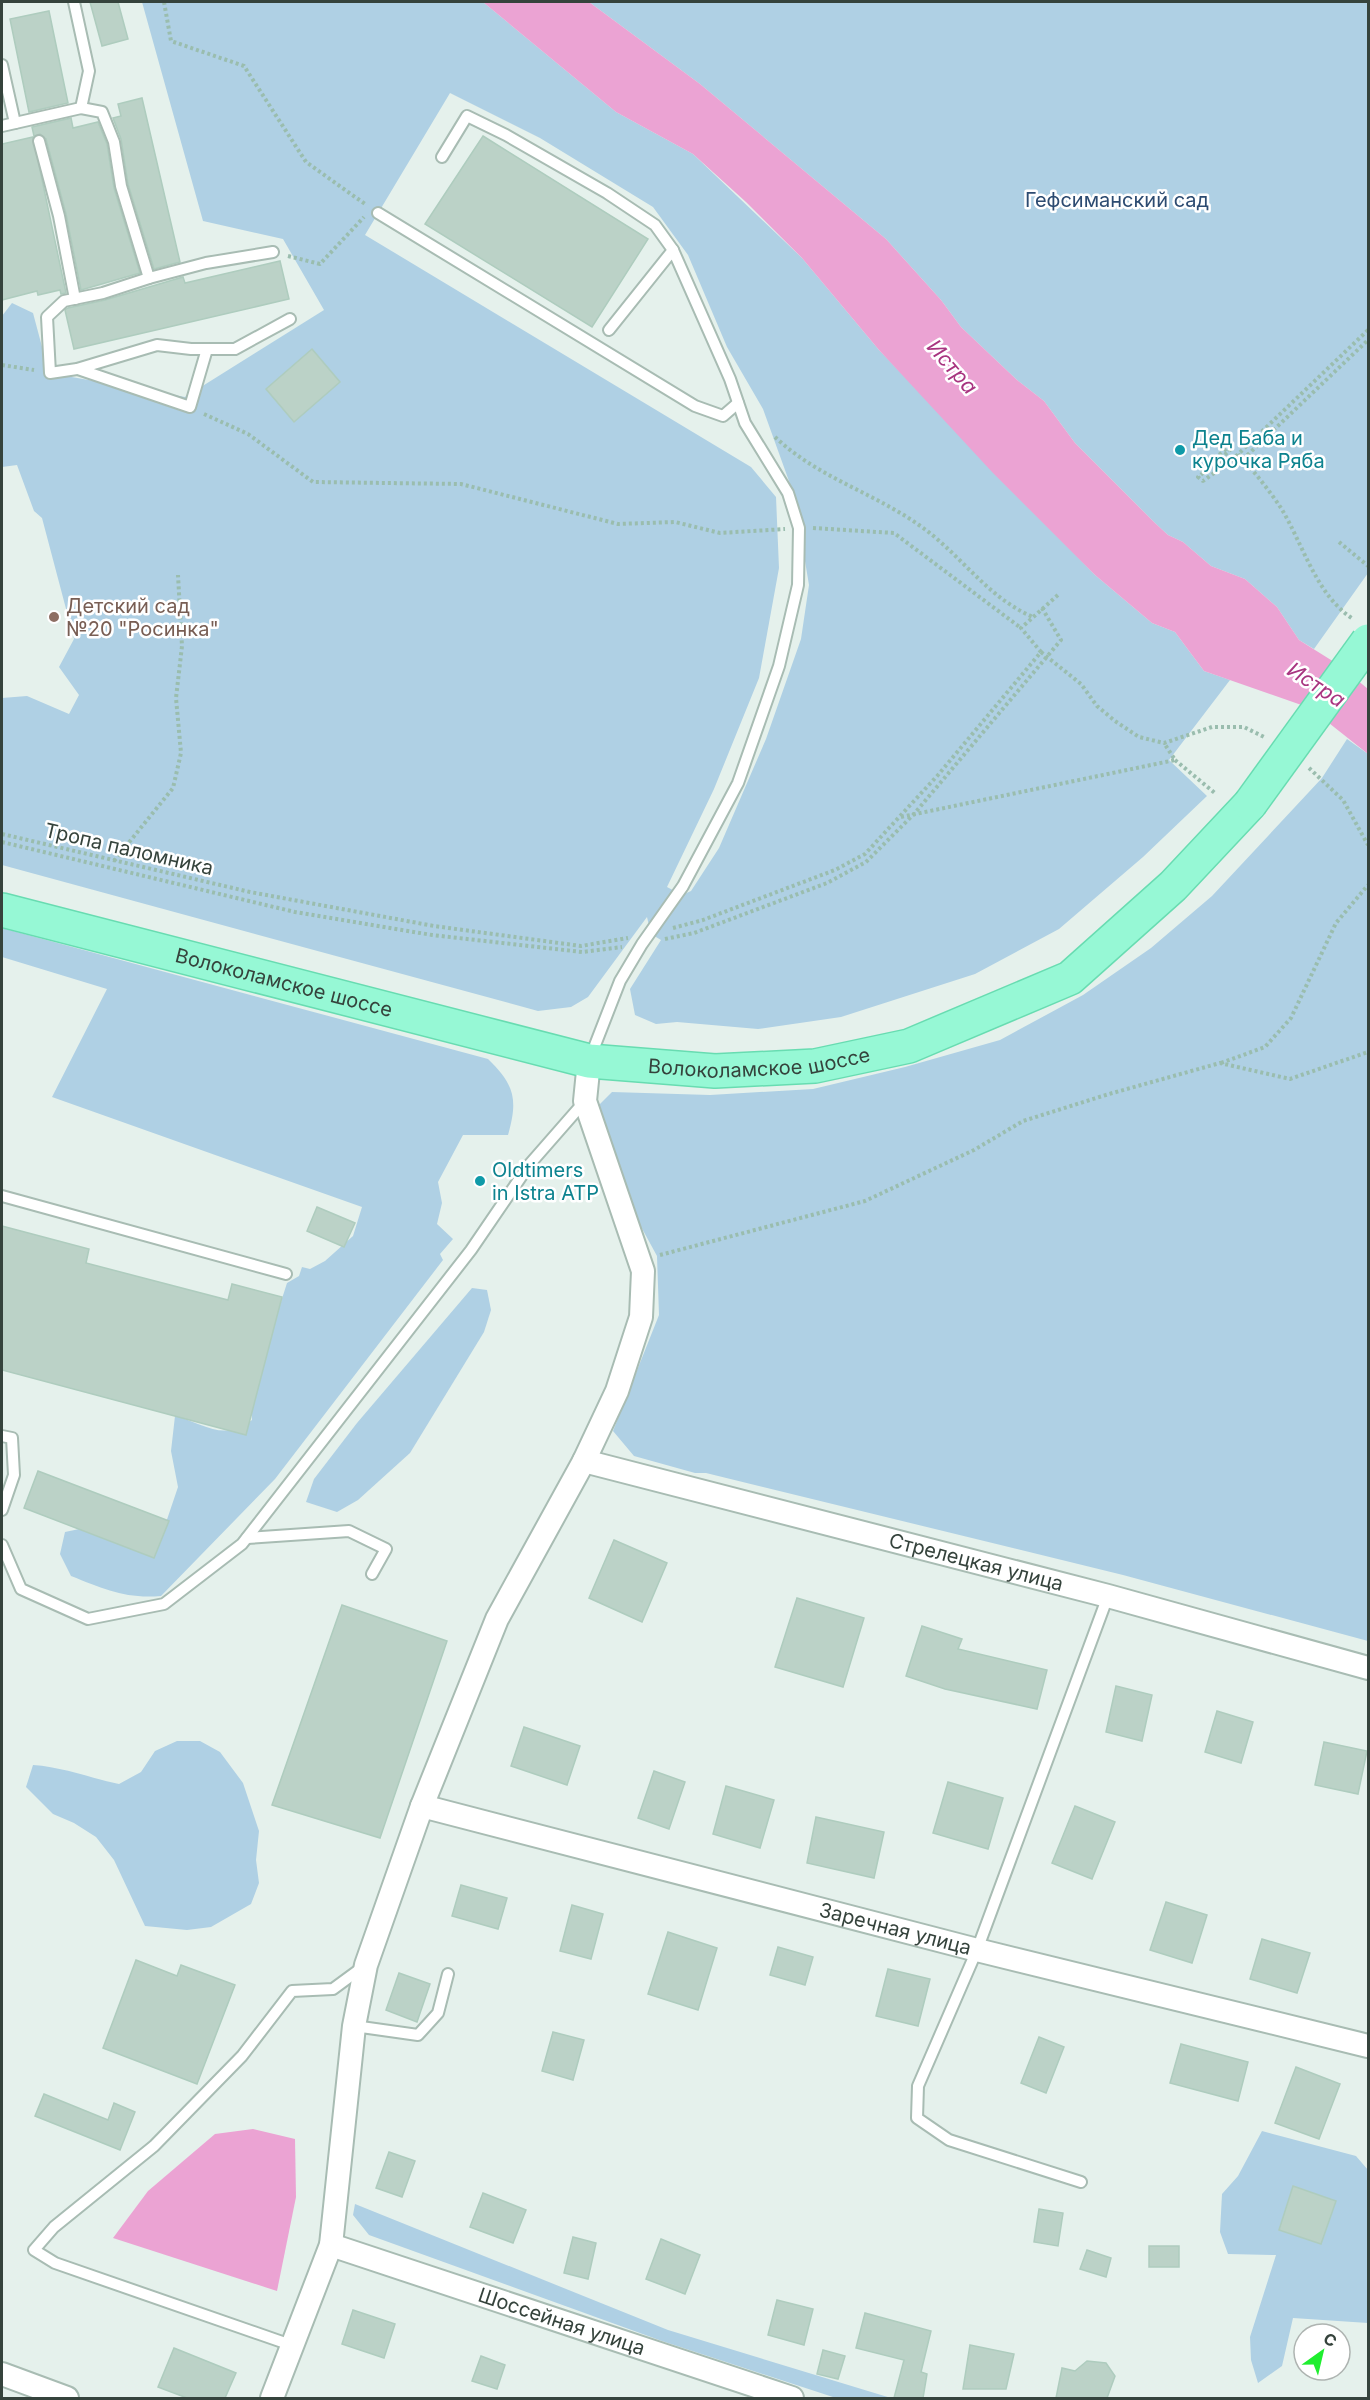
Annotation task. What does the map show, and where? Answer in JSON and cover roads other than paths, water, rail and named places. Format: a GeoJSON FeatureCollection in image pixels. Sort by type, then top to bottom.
{"type":"FeatureCollection","features":[{"type":"Feature","properties":{"kind":"main road","name":"Волоколамское шоссе"},"geometry":{"type":"LineString","coordinates":[[2,910],[589,1061],[715,1071],[815,1066],[909,1046],[1070,978],[1173,886],[1250,804],[1362,631]]}},
{"type":"Feature","properties":{"kind":"street"},"geometry":{"type":"LineString","coordinates":[[272,2398],[331,2244],[354,2026],[366,1965],[422,1806],[497,1619],[584,1461],[617,1391],[640,1317],[643,1270],[585,1101],[589,1061]]}},
{"type":"Feature","properties":{"kind":"street","name":"Стрелецкая улица"},"geometry":{"type":"LineString","coordinates":[[584,1461],[1108,1596],[1368,1668]]}},
{"type":"Feature","properties":{"kind":"street","name":"Заречная улица"},"geometry":{"type":"LineString","coordinates":[[422,1806],[977,1950],[1368,2046]]}},
{"type":"Feature","properties":{"kind":"street","name":"Шоссейная улица"},"geometry":{"type":"LineString","coordinates":[[331,2244],[792,2398]]}},
{"type":"Feature","properties":{"kind":"street"},"geometry":{"type":"LineString","coordinates":[[2,2374],[67,2398]]}},
{"type":"Feature","properties":{"kind":"lane"},"geometry":{"type":"LineString","coordinates":[[74,2],[89,71],[81,108]]}},
{"type":"Feature","properties":{"kind":"lane"},"geometry":{"type":"LineString","coordinates":[[2,65],[15,123]]}},
{"type":"Feature","properties":{"kind":"lane"},"geometry":{"type":"LineString","coordinates":[[2,126],[81,108],[102,112],[114,142],[121,186],[149,278]]}},
{"type":"Feature","properties":{"kind":"lane"},"geometry":{"type":"LineString","coordinates":[[442,157],[467,116],[506,135],[655,225],[673,250],[715,341],[745,423],[788,493],[799,528],[798,585],[779,666],[738,783],[683,886],[642,944],[620,981],[589,1061]]}},
{"type":"Feature","properties":{"kind":"lane"},"geometry":{"type":"LineString","coordinates":[[39,141],[59,216],[75,299]]}},
{"type":"Feature","properties":{"kind":"lane"},"geometry":{"type":"LineString","coordinates":[[378,213],[695,406],[723,416],[738,403]]}},
{"type":"Feature","properties":{"kind":"lane"},"geometry":{"type":"LineString","coordinates":[[609,330],[673,250]]}},
{"type":"Feature","properties":{"kind":"lane"},"geometry":{"type":"LineString","coordinates":[[273,252],[206,263],[64,301],[47,317],[50,373],[77,369],[157,345],[235,349],[290,319]]}},
{"type":"Feature","properties":{"kind":"lane"},"geometry":{"type":"LineString","coordinates":[[77,369],[190,407],[207,349]]}},
{"type":"Feature","properties":{"kind":"lane"},"geometry":{"type":"LineString","coordinates":[[2,1545],[21,1589],[88,1620],[165,1604],[247,1538],[471,1250],[529,1165],[585,1101]]}},
{"type":"Feature","properties":{"kind":"lane"},"geometry":{"type":"LineString","coordinates":[[2,1196],[286,1274]]}},
{"type":"Feature","properties":{"kind":"lane"},"geometry":{"type":"LineString","coordinates":[[2,1436],[12,1438],[14,1475],[2,1510]]}},
{"type":"Feature","properties":{"kind":"lane"},"geometry":{"type":"LineString","coordinates":[[247,1538],[349,1531],[386,1549],[372,1574]]}},
{"type":"Feature","properties":{"kind":"lane"},"geometry":{"type":"LineString","coordinates":[[1081,2182],[949,2140],[917,2118],[918,2086],[977,1950],[1108,1596]]}},
{"type":"Feature","properties":{"kind":"lane"},"geometry":{"type":"LineString","coordinates":[[291,2345],[55,2263],[34,2250],[54,2227],[162,2138],[242,2056],[292,1991],[333,1989],[366,1965]]}},
{"type":"Feature","properties":{"kind":"lane"},"geometry":{"type":"LineString","coordinates":[[354,2026],[418,2036],[438,2013],[448,1974]]}},
{"type":"Feature","properties":{"kind":"water","name":"Истра"},"geometry":{"type":"Polygon","coordinates":[[[483,2],[589,2],[700,84],[886,239],[941,300],[961,327],[1017,380],[1044,401],[1075,443],[1155,523],[1168,535],[1183,542],[1211,566],[1245,579],[1277,607],[1299,640],[1339,665],[1368,689],[1368,754],[1310,708],[1204,671],[1175,632],[1152,623],[1095,575],[993,473],[879,350],[802,258],[746,202],[693,154],[616,112],[483,2]]]}},
{"type":"Feature","properties":{"kind":"water"},"geometry":{"type":"Polygon","coordinates":[[[253,2129],[295,2139],[296,2197],[277,2291],[113,2238],[148,2191],[215,2134],[253,2129]]]}},
{"type":"Feature","properties":{"kind":"place","name":"Дед Баба и курочка Ряба"},"geometry":{"type":"Point","coordinates":[1180,450]}},
{"type":"Feature","properties":{"kind":"place","name":"Детский сад №20 \"Росинка\""},"geometry":{"type":"Point","coordinates":[54,617]}},
{"type":"Feature","properties":{"kind":"place","name":"Oldtimers in Istra ATP"},"geometry":{"type":"Point","coordinates":[480,1181]}},
{"type":"Feature","properties":{"kind":"park label","name":"Гефсиманский сад"},"geometry":{"type":"Point","coordinates":[1117,200]}}]}
